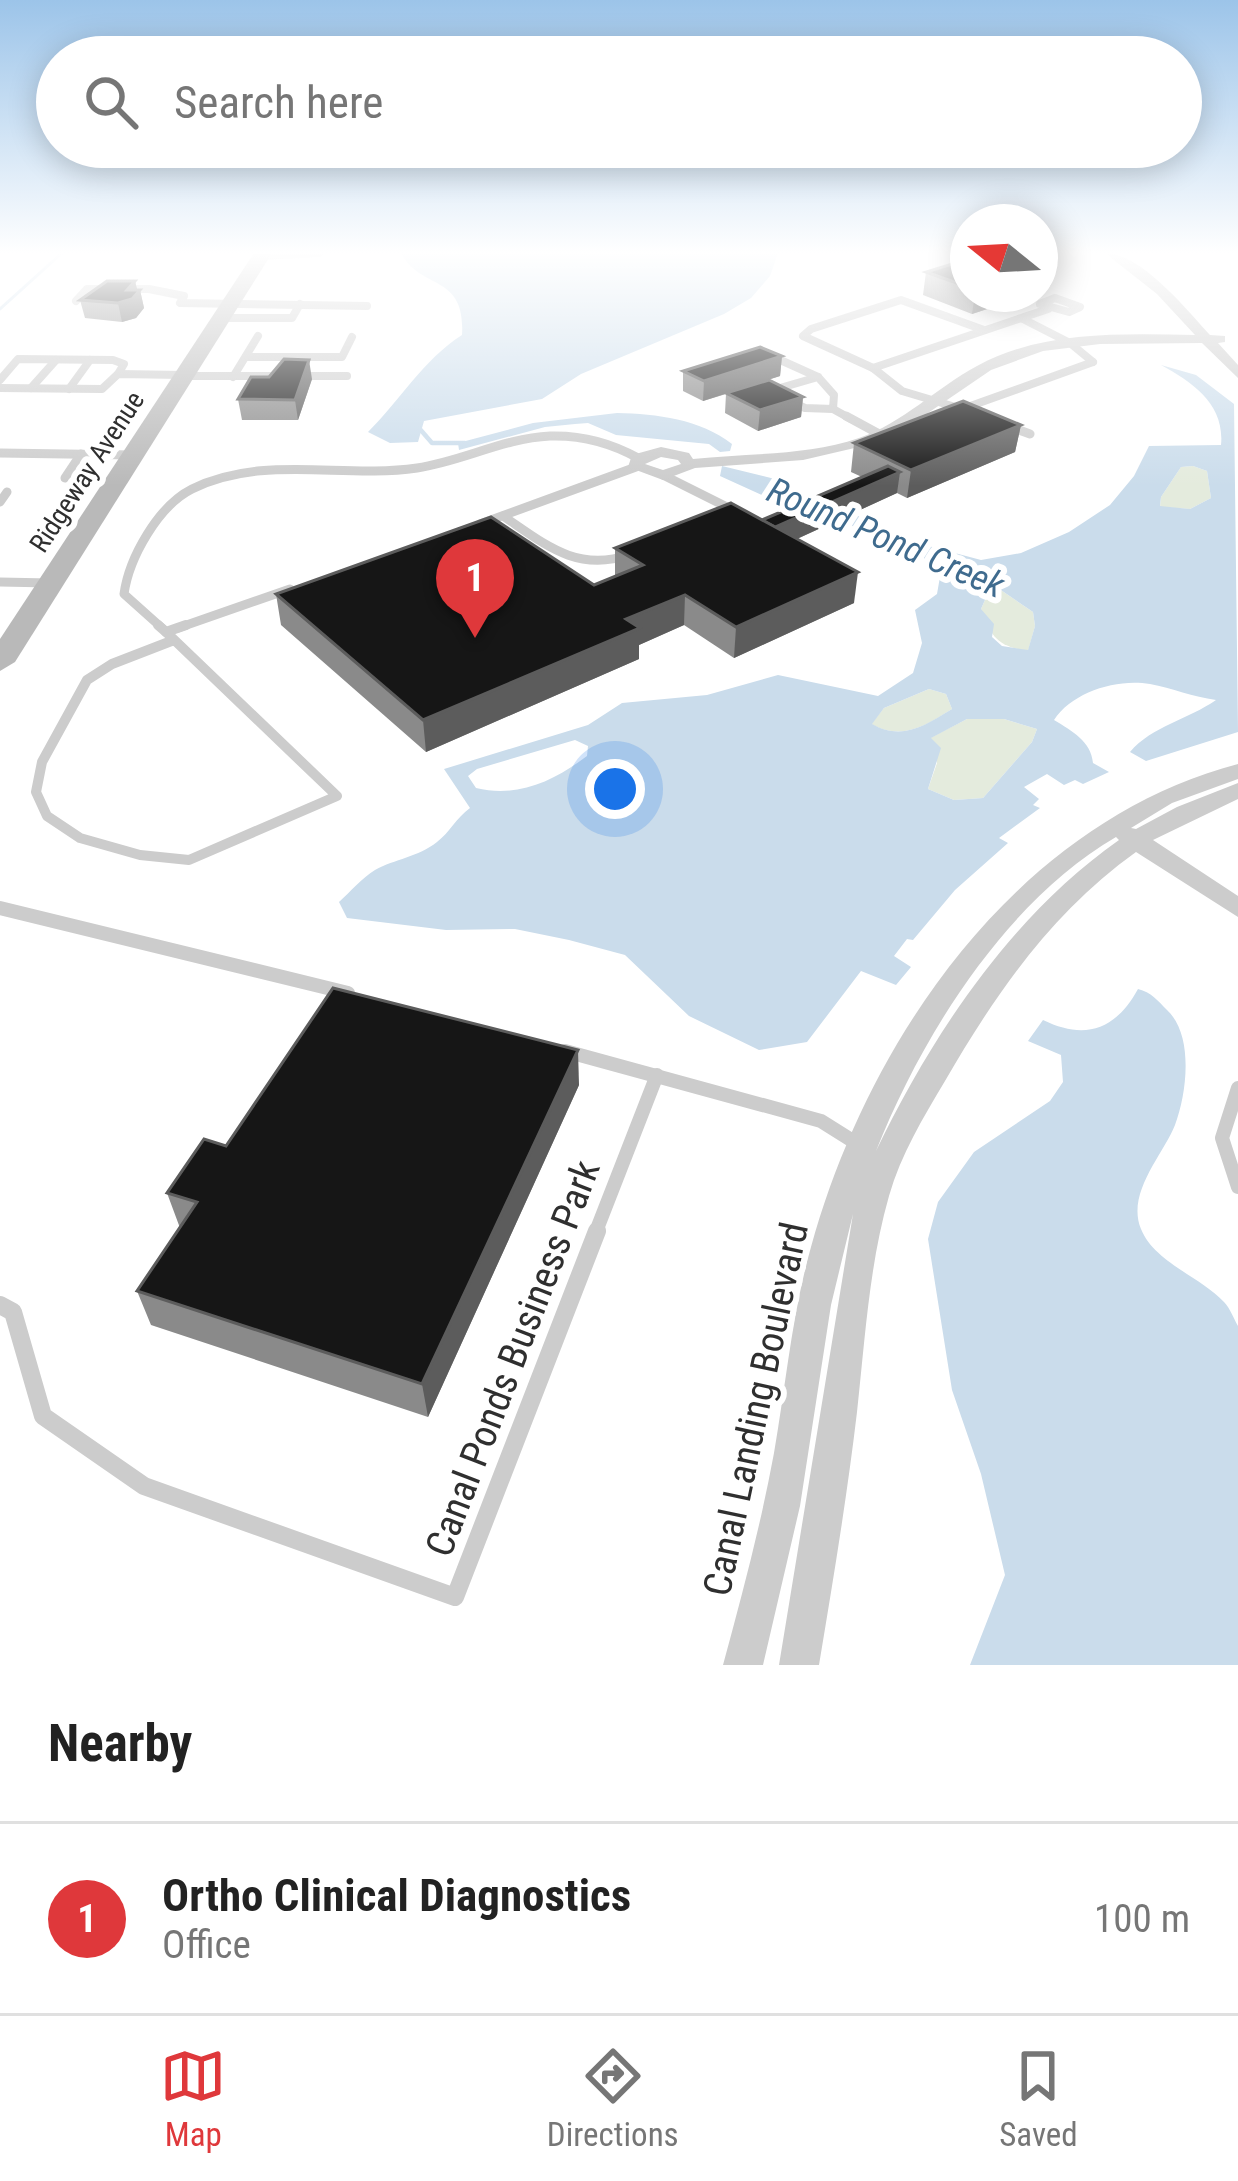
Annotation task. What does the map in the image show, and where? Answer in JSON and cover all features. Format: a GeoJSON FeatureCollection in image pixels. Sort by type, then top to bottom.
{"type":"FeatureCollection","features":[{"type":"Feature","properties":{"kind":"main road","name":"Ridgeway Avenue"},"geometry":{"type":"LineString","coordinates":[[0,662],[213,331]]}},
{"type":"Feature","properties":{"kind":"street"},"geometry":{"type":"LineString","coordinates":[[1203,331],[1238,374]]}},
{"type":"Feature","properties":{"kind":"street"},"geometry":{"type":"LineString","coordinates":[[638,462],[663,476],[681,472],[689,464],[815,454],[881,435],[998,361],[1070,343],[1211,339]]}},
{"type":"Feature","properties":{"kind":"street"},"geometry":{"type":"LineString","coordinates":[[638,462],[667,452],[683,456],[689,464]]}},
{"type":"Feature","properties":{"kind":"street","name":"Canal Landing Boulevard"},"geometry":{"type":"LineString","coordinates":[[742,1665],[769,1567],[834,1222],[873,1154],[1003,961],[1166,796],[1238,771]]}},
{"type":"Feature","properties":{"kind":"street","name":"Canal Landing Boulevard"},"geometry":{"type":"LineString","coordinates":[[1125,833],[1238,790]]}},
{"type":"Feature","properties":{"kind":"street"},"geometry":{"type":"LineString","coordinates":[[1125,833],[1238,908]]}},
{"type":"Feature","properties":{"kind":"street","name":"Canal Landing Boulevard"},"geometry":{"type":"LineString","coordinates":[[800,1665],[873,1154]]}},
{"type":"Feature","properties":{"kind":"lane"},"geometry":{"type":"LineString","coordinates":[[809,331],[803,336],[874,368],[902,391],[1030,434]]}},
{"type":"Feature","properties":{"kind":"lane"},"geometry":{"type":"LineString","coordinates":[[874,368],[982,331]]}},
{"type":"Feature","properties":{"kind":"lane"},"geometry":{"type":"LineString","coordinates":[[962,410],[1093,362],[1046,331]]}},
{"type":"Feature","properties":{"kind":"lane"},"geometry":{"type":"LineString","coordinates":[[233,377],[258,336]]}},
{"type":"Feature","properties":{"kind":"lane"},"geometry":{"type":"LineString","coordinates":[[245,357],[342,357],[352,337]]}},
{"type":"Feature","properties":{"kind":"lane"},"geometry":{"type":"LineString","coordinates":[[760,351],[818,377],[834,395],[833,409]]}},
{"type":"Feature","properties":{"kind":"lane"},"geometry":{"type":"LineString","coordinates":[[19,359],[90,360],[124,364],[102,389],[0,384],[19,359]]}},
{"type":"Feature","properties":{"kind":"lane"},"geometry":{"type":"LineString","coordinates":[[31,388],[56,359]]}},
{"type":"Feature","properties":{"kind":"lane"},"geometry":{"type":"LineString","coordinates":[[69,388],[90,360]]}},
{"type":"Feature","properties":{"kind":"lane"},"geometry":{"type":"LineString","coordinates":[[118,374],[346,376]]}},
{"type":"Feature","properties":{"kind":"lane"},"geometry":{"type":"LineString","coordinates":[[818,377],[777,392],[805,408],[833,409],[881,435]]}},
{"type":"Feature","properties":{"kind":"lane"},"geometry":{"type":"LineString","coordinates":[[301,586],[170,636],[87,680],[42,762],[36,792],[47,816],[80,838],[140,855],[189,860],[337,796],[170,636],[124,594],[126,580],[166,506],[189,490],[228,475],[274,469],[408,470],[554,436],[621,447],[638,462],[458,531]]}},
{"type":"Feature","properties":{"kind":"lane"},"geometry":{"type":"LineString","coordinates":[[0,453],[133,455]]}},
{"type":"Feature","properties":{"kind":"lane"},"geometry":{"type":"LineString","coordinates":[[64,478],[82,454]]}},
{"type":"Feature","properties":{"kind":"lane"},"geometry":{"type":"LineString","coordinates":[[663,476],[738,512],[718,519]]}},
{"type":"Feature","properties":{"kind":"lane"},"geometry":{"type":"LineString","coordinates":[[503,516],[587,566],[604,566],[642,550]]}},
{"type":"Feature","properties":{"kind":"lane"},"geometry":{"type":"LineString","coordinates":[[0,582],[51,583]]}},
{"type":"Feature","properties":{"kind":"lane"},"geometry":{"type":"LineString","coordinates":[[0,908],[364,998]]}},
{"type":"Feature","properties":{"kind":"lane"},"geometry":{"type":"LineString","coordinates":[[544,1046],[821,1121],[873,1154]]}},
{"type":"Feature","properties":{"kind":"lane","name":"Canal Ponds Business Park"},"geometry":{"type":"LineString","coordinates":[[0,1305],[13,1312],[43,1416],[143,1486],[455,1597],[658,1076]]}},
{"type":"Feature","properties":{"kind":"lane"},"geometry":{"type":"LineString","coordinates":[[1238,1088],[1221,1118],[1219,1147],[1238,1187]]}},
{"type":"Feature","properties":{"kind":"shaded area"},"geometry":{"type":"Polygon","coordinates":[[[1181,467],[1207,471],[1211,498],[1190,509],[1160,507],[1161,497],[1181,467]]]}},
{"type":"Feature","properties":{"kind":"shaded area"},"geometry":{"type":"Polygon","coordinates":[[[992,584],[1033,612],[1035,626],[1028,651],[1002,643],[989,627],[981,609],[992,584]]]}},
{"type":"Feature","properties":{"kind":"shaded area"},"geometry":{"type":"Polygon","coordinates":[[[929,689],[946,694],[952,709],[923,726],[903,731],[871,724],[884,708],[929,689]]]}},
{"type":"Feature","properties":{"kind":"shaded area"},"geometry":{"type":"Polygon","coordinates":[[[967,719],[1004,719],[1037,729],[1032,742],[983,798],[954,800],[928,789],[937,763],[930,738],[967,719]]]}},
{"type":"Feature","properties":{"kind":"water"},"geometry":{"type":"Polygon","coordinates":[[[462,331],[684,331],[581,374],[542,399],[424,421],[418,442],[390,443],[368,432],[424,368],[462,331]]]}},
{"type":"Feature","properties":{"kind":"water"},"geometry":{"type":"Polygon","coordinates":[[[1161,365],[1196,375],[1234,404],[1238,732],[1146,761],[1130,752],[1149,736],[1216,700],[1137,683],[1096,689],[1072,702],[1054,720],[1080,737],[1093,763],[1109,772],[1083,784],[1075,780],[1064,785],[1047,774],[1024,787],[1039,799],[1033,805],[1040,808],[999,838],[1008,843],[955,890],[913,940],[907,939],[894,956],[911,967],[896,985],[861,971],[807,1042],[759,1050],[689,1016],[625,955],[515,929],[446,930],[347,918],[339,902],[361,881],[375,870],[430,847],[470,808],[444,769],[588,725],[622,703],[707,695],[778,675],[878,696],[913,673],[922,643],[915,610],[937,594],[941,571],[912,549],[832,513],[797,511],[720,476],[722,466],[775,479],[921,544],[981,560],[1021,553],[1069,532],[1110,505],[1134,476],[1149,446],[1221,445],[1218,418],[1205,397],[1161,365]],[[1181,467],[1160,506],[1190,509],[1211,498],[1207,471],[1181,467]],[[992,584],[981,609],[994,624],[992,637],[1002,646],[1028,650],[1035,626],[1033,612],[992,584]],[[929,689],[884,708],[872,724],[893,731],[922,726],[952,709],[946,694],[929,689]],[[967,719],[931,738],[941,748],[928,789],[954,800],[983,798],[1032,742],[1037,729],[1004,719],[967,719]],[[575,740],[477,769],[468,776],[476,788],[521,789],[574,765],[587,756],[588,746],[575,740]]]}},
{"type":"Feature","properties":{"kind":"water"},"geometry":{"type":"Polygon","coordinates":[[[617,413],[692,423],[732,444],[730,451],[720,452],[709,444],[616,435],[588,423],[545,427],[459,450],[458,443],[533,423],[617,413]]]}},
{"type":"Feature","properties":{"kind":"water"},"geometry":{"type":"Polygon","coordinates":[[[1138,989],[1154,997],[1176,1021],[1186,1065],[1175,1125],[1138,1202],[1141,1229],[1156,1251],[1224,1302],[1238,1326],[1238,1665],[970,1665],[1005,1575],[981,1474],[952,1390],[928,1239],[938,1202],[974,1152],[1050,1101],[1063,1082],[1061,1055],[1028,1041],[1043,1020],[1072,1030],[1097,1028],[1119,1014],[1138,989]]]}},
{"type":"Feature","properties":{"kind":"building"},"geometry":{"type":"Polygon","coordinates":[[[760,347],[782,356],[704,381],[683,371],[760,347]]]}},
{"type":"Feature","properties":{"kind":"building"},"geometry":{"type":"Polygon","coordinates":[[[284,359],[309,360],[295,400],[238,399],[251,377],[269,377],[284,359]]]}},
{"type":"Feature","properties":{"kind":"building"},"geometry":{"type":"Polygon","coordinates":[[[769,380],[803,397],[760,410],[726,393],[769,380]]]}},
{"type":"Feature","properties":{"kind":"building"},"geometry":{"type":"Polygon","coordinates":[[[963,401],[1021,425],[911,470],[854,443],[963,401]]]}},
{"type":"Feature","properties":{"kind":"building"},"geometry":{"type":"Polygon","coordinates":[[[888,466],[900,472],[775,527],[762,520],[888,466]]]}},
{"type":"Feature","properties":{"kind":"building"},"geometry":{"type":"Polygon","coordinates":[[[731,503],[858,572],[736,627],[685,595],[626,619],[640,628],[423,720],[276,594],[491,517],[594,585],[643,565],[615,548],[731,503]]]}},
{"type":"Feature","properties":{"kind":"building"},"geometry":{"type":"Polygon","coordinates":[[[333,988],[578,1050],[422,1384],[137,1291],[197,1202],[167,1193],[204,1139],[226,1146],[333,988]]]}},
{"type":"Feature","properties":{"kind":"waterway","name":"Round Pond Creek"},"geometry":{"type":"LineString","coordinates":[[419,428],[432,443],[465,443]]}},
{"type":"Feature","properties":{"kind":"waterway","name":"Round Pond Creek"},"geometry":{"type":"LineString","coordinates":[[837,517],[918,552]]}},
{"type":"Feature","properties":{"kind":"place","name":"Ortho Clinical Diagnostics"},"geometry":{"type":"Point","coordinates":[475,638]}}]}
